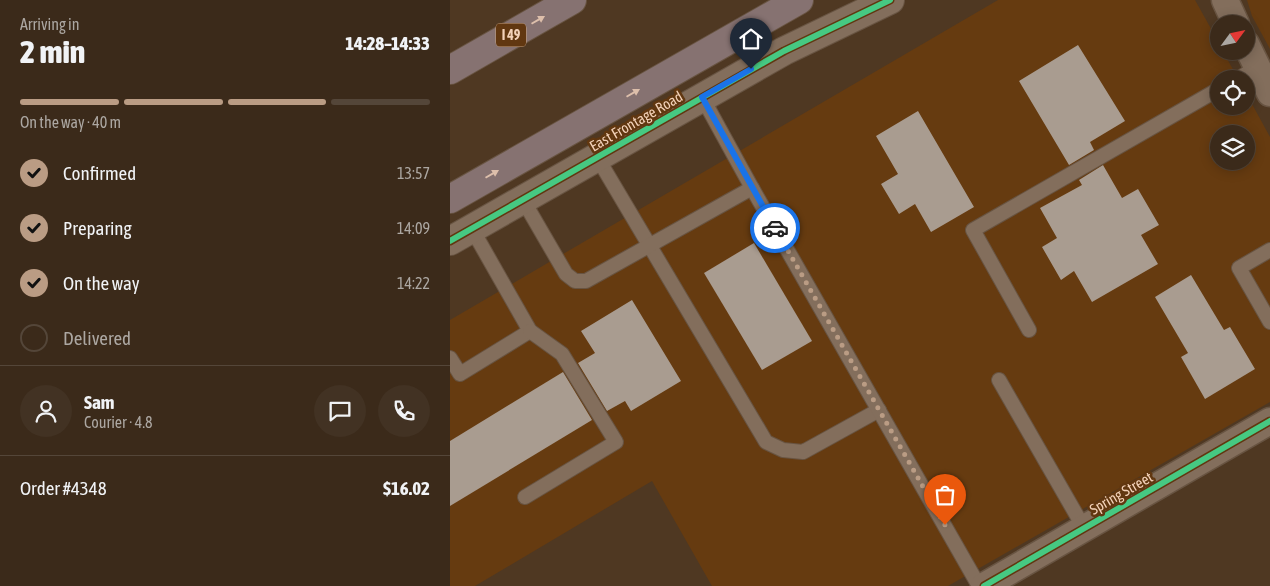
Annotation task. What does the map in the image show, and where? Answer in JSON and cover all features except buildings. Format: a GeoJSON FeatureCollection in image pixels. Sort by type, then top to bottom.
{"type":"FeatureCollection","features":[{"type":"Feature","properties":{"kind":"highway","name":"I 49"},"geometry":{"type":"LineString","coordinates":[[450,70],[572,0]]}},
{"type":"Feature","properties":{"kind":"highway"},"geometry":{"type":"LineString","coordinates":[[450,199],[799,0]]}},
{"type":"Feature","properties":{"kind":"street","name":"East Frontage Road"},"geometry":{"type":"LineString","coordinates":[[461,235],[784,51],[890,0]]}},
{"type":"Feature","properties":{"kind":"street"},"geometry":{"type":"LineString","coordinates":[[1224,0],[1232,15]]}},
{"type":"Feature","properties":{"kind":"street"},"geometry":{"type":"LineString","coordinates":[[1247,64],[1270,93]]}},
{"type":"Feature","properties":{"kind":"street","name":"Spring Street"},"geometry":{"type":"LineString","coordinates":[[984,586],[1270,421]]}},
{"type":"Feature","properties":{"kind":"lane"},"geometry":{"type":"LineString","coordinates":[[1029,330],[973,230],[1210,95]]}},
{"type":"Feature","properties":{"kind":"lane"},"geometry":{"type":"LineString","coordinates":[[702,97],[979,586]]}},
{"type":"Feature","properties":{"kind":"lane"},"geometry":{"type":"LineString","coordinates":[[597,157],[766,442],[782,450],[802,452],[879,410]]}},
{"type":"Feature","properties":{"kind":"lane"},"geometry":{"type":"LineString","coordinates":[[523,200],[566,274],[575,281],[586,281],[752,188]]}},
{"type":"Feature","properties":{"kind":"lane"},"geometry":{"type":"LineString","coordinates":[[461,235],[530,331],[562,354],[616,442],[525,496]]}},
{"type":"Feature","properties":{"kind":"lane"},"geometry":{"type":"LineString","coordinates":[[1270,250],[1240,268],[1270,322]]}},
{"type":"Feature","properties":{"kind":"lane"},"geometry":{"type":"LineString","coordinates":[[450,358],[460,374],[530,331]]}},
{"type":"Feature","properties":{"kind":"lane"},"geometry":{"type":"LineString","coordinates":[[999,380],[1084,528]]}},
{"type":"Feature","properties":{"kind":"shaded area"},"geometry":{"type":"Polygon","coordinates":[[[998,0],[1195,0],[1210,27],[1210,60],[1228,60],[1233,70],[1210,70],[1210,115],[1255,115],[1255,110],[1270,137],[1270,402],[948,586],[712,586],[652,481],[475,586],[450,586],[450,320],[998,0]]]}},
{"type":"Feature","properties":{"kind":"shaded area"},"geometry":{"type":"Polygon","coordinates":[[[1247,0],[1270,0],[1270,49],[1255,22],[1255,15],[1252,15],[1247,0]]]}},
{"type":"Feature","properties":{"kind":"cycle path"},"geometry":{"type":"LineString","coordinates":[[450,241],[784,51],[890,0]]}},
{"type":"Feature","properties":{"kind":"cycle path"},"geometry":{"type":"LineString","coordinates":[[984,586],[1270,421]]}},
{"type":"Feature","properties":{"kind":"way so far"},"geometry":{"type":"LineString","coordinates":[[775,228],[945,525]]}},
{"type":"Feature","properties":{"kind":"route"},"geometry":{"type":"LineString","coordinates":[[751,69],[702,97],[775,228]]}}]}
